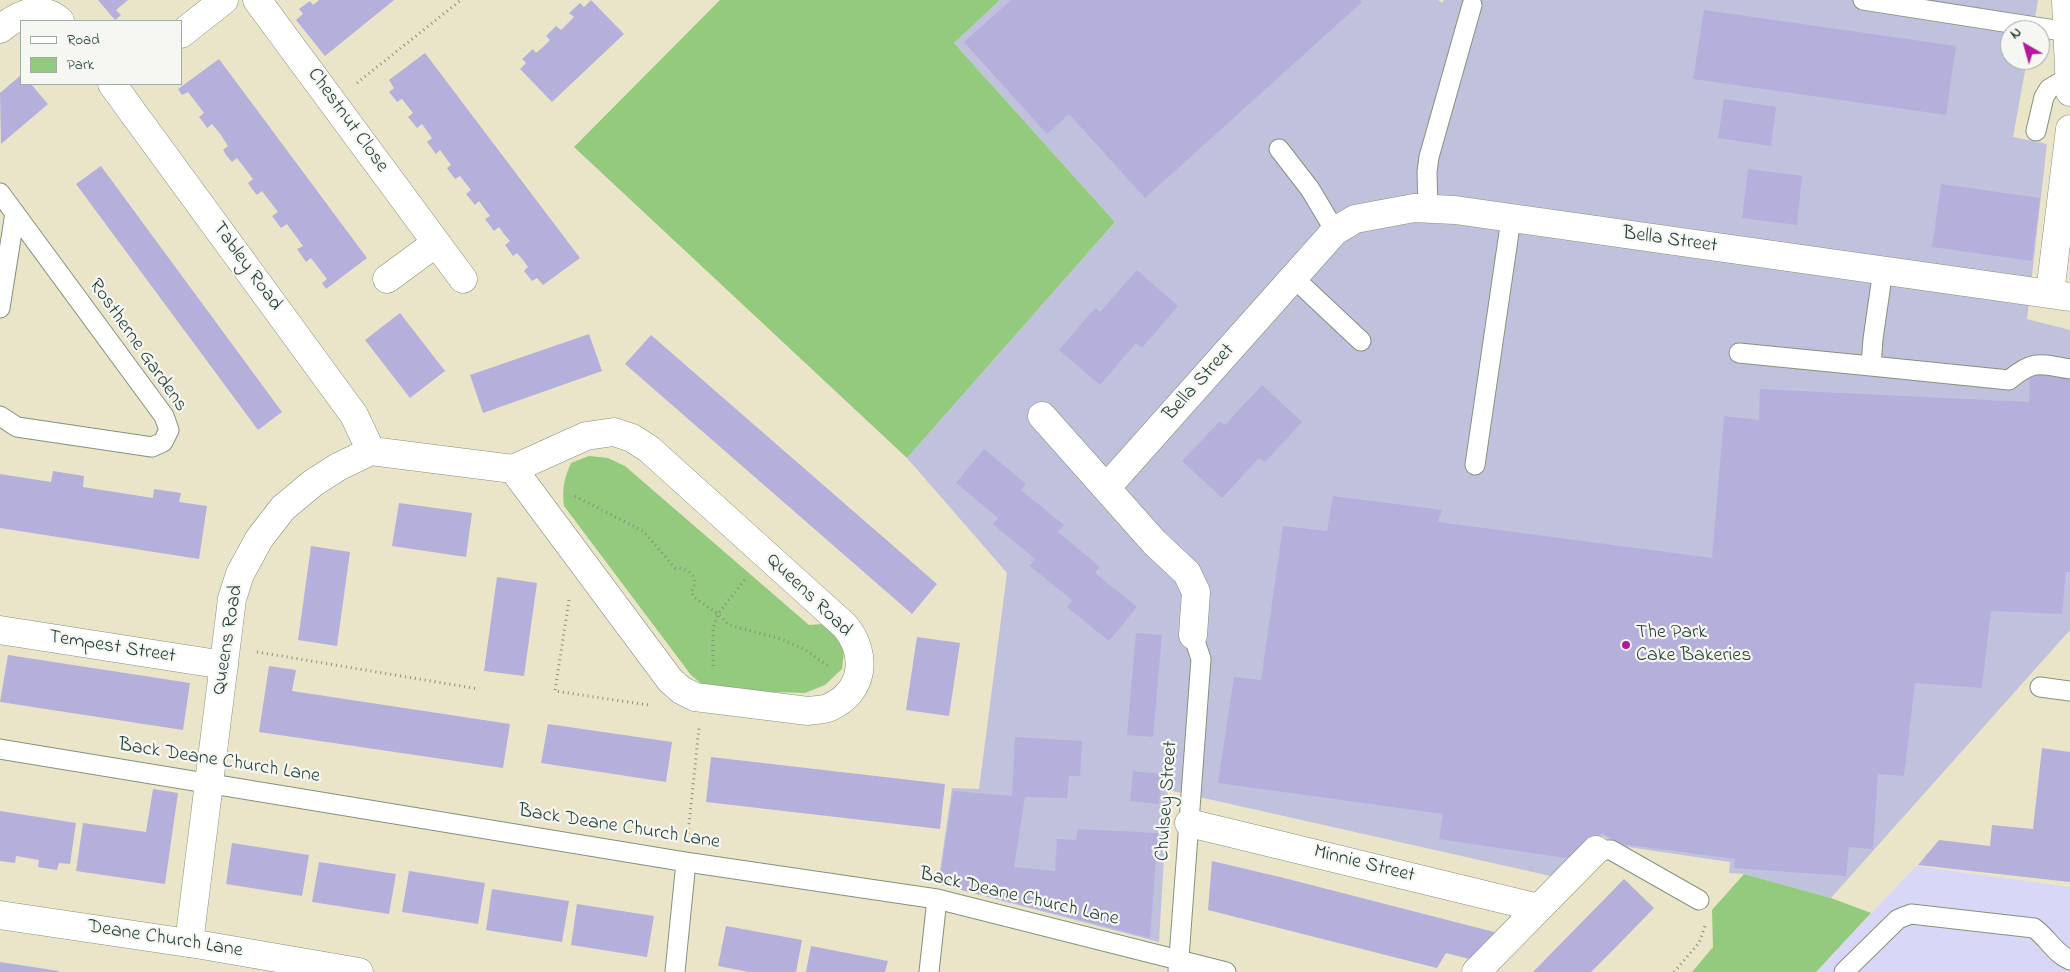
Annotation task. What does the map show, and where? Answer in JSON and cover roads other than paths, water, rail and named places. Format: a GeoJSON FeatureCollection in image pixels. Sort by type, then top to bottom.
{"type":"FeatureCollection","features":[{"type":"Feature","properties":{"kind":"street"},"geometry":{"type":"LineString","coordinates":[[182,33],[224,0]]}},
{"type":"Feature","properties":{"kind":"street","name":"Chestnut Close"},"geometry":{"type":"LineString","coordinates":[[257,0],[463,280]]}},
{"type":"Feature","properties":{"kind":"street"},"geometry":{"type":"LineString","coordinates":[[2066,0],[2070,92]]}},
{"type":"Feature","properties":{"kind":"street"},"geometry":{"type":"LineString","coordinates":[[0,29],[25,13],[43,12],[58,20]]}},
{"type":"Feature","properties":{"kind":"street","name":"Tabley Road"},"geometry":{"type":"LineString","coordinates":[[116,85],[354,415],[371,450]]}},
{"type":"Feature","properties":{"kind":"street"},"geometry":{"type":"LineString","coordinates":[[2060,295],[2070,129]]}},
{"type":"Feature","properties":{"kind":"street","name":"Bella Street"},"geometry":{"type":"LineString","coordinates":[[1107,487],[1335,231],[1354,220],[1414,208],[1455,210],[2060,295]]}},
{"type":"Feature","properties":{"kind":"street"},"geometry":{"type":"LineString","coordinates":[[387,279],[436,243]]}},
{"type":"Feature","properties":{"kind":"street"},"geometry":{"type":"LineString","coordinates":[[1042,416],[1154,542],[1187,572],[1196,592],[1193,635]]}},
{"type":"Feature","properties":{"kind":"street","name":"Queens Road"},"geometry":{"type":"LineString","coordinates":[[614,432],[632,438],[649,449],[845,626],[852,635],[860,657],[860,672],[854,687],[848,694],[827,709],[808,711],[691,694],[670,680],[513,469],[586,436],[614,432]]}},
{"type":"Feature","properties":{"kind":"street"},"geometry":{"type":"LineString","coordinates":[[371,450],[513,469]]}},
{"type":"Feature","properties":{"kind":"street","name":"Queens Road"},"geometry":{"type":"LineString","coordinates":[[189,943],[232,599],[258,539],[283,508],[313,483],[338,467],[371,450]]}},
{"type":"Feature","properties":{"kind":"street","name":"Tempest Street"},"geometry":{"type":"LineString","coordinates":[[0,630],[225,656]]}},
{"type":"Feature","properties":{"kind":"street","name":"Minnie Street"},"geometry":{"type":"LineString","coordinates":[[1189,823],[1539,908]]}},
{"type":"Feature","properties":{"kind":"street"},"geometry":{"type":"LineString","coordinates":[[1476,972],[1596,850]]}},
{"type":"Feature","properties":{"kind":"street","name":"Deane Church Lane"},"geometry":{"type":"LineString","coordinates":[[0,915],[189,943],[359,972]]}},
{"type":"Feature","properties":{"kind":"lane"},"geometry":{"type":"LineString","coordinates":[[1863,0],[2068,32]]}},
{"type":"Feature","properties":{"kind":"lane"},"geometry":{"type":"LineString","coordinates":[[1428,209],[1426,172],[1429,157],[1472,5]]}},
{"type":"Feature","properties":{"kind":"lane"},"geometry":{"type":"LineString","coordinates":[[2036,131],[2044,97],[2049,89],[2069,77]]}},
{"type":"Feature","properties":{"kind":"lane"},"geometry":{"type":"LineString","coordinates":[[1279,149],[1310,189],[1335,231]]}},
{"type":"Feature","properties":{"kind":"lane","name":"Rostherne Gardens"},"geometry":{"type":"LineString","coordinates":[[0,193],[164,416],[169,430],[163,442],[152,447],[17,427],[0,416]]}},
{"type":"Feature","properties":{"kind":"lane"},"geometry":{"type":"LineString","coordinates":[[0,308],[15,213]]}},
{"type":"Feature","properties":{"kind":"lane"},"geometry":{"type":"LineString","coordinates":[[1475,465],[1512,219]]}},
{"type":"Feature","properties":{"kind":"lane"},"geometry":{"type":"LineString","coordinates":[[1872,366],[1873,339],[1883,270]]}},
{"type":"Feature","properties":{"kind":"lane"},"geometry":{"type":"LineString","coordinates":[[1294,278],[1361,341]]}},
{"type":"Feature","properties":{"kind":"lane"},"geometry":{"type":"LineString","coordinates":[[1739,353],[2009,380],[2022,369],[2037,364],[2070,369]]}},
{"type":"Feature","properties":{"kind":"lane","name":"Chulsey Street"},"geometry":{"type":"LineString","coordinates":[[1179,966],[1201,659],[1193,635]]}},
{"type":"Feature","properties":{"kind":"lane"},"geometry":{"type":"LineString","coordinates":[[2040,687],[2070,691]]}},
{"type":"Feature","properties":{"kind":"lane","name":"Back Deane Church Lane"},"geometry":{"type":"LineString","coordinates":[[0,749],[686,862],[937,898],[1179,966],[1226,972]]}},
{"type":"Feature","properties":{"kind":"lane"},"geometry":{"type":"LineString","coordinates":[[1596,850],[1611,850],[1699,900]]}},
{"type":"Feature","properties":{"kind":"lane"},"geometry":{"type":"LineString","coordinates":[[675,972],[686,862]]}},
{"type":"Feature","properties":{"kind":"lane"},"geometry":{"type":"LineString","coordinates":[[929,972],[937,898]]}},
{"type":"Feature","properties":{"kind":"lane"},"geometry":{"type":"LineString","coordinates":[[1844,972],[1898,919],[1911,914],[2034,928],[2064,958],[2070,960]]}},
{"type":"Feature","properties":{"kind":"place","name":"The Park Cake Bakeries"},"geometry":{"type":"Point","coordinates":[1626,645]}}]}
